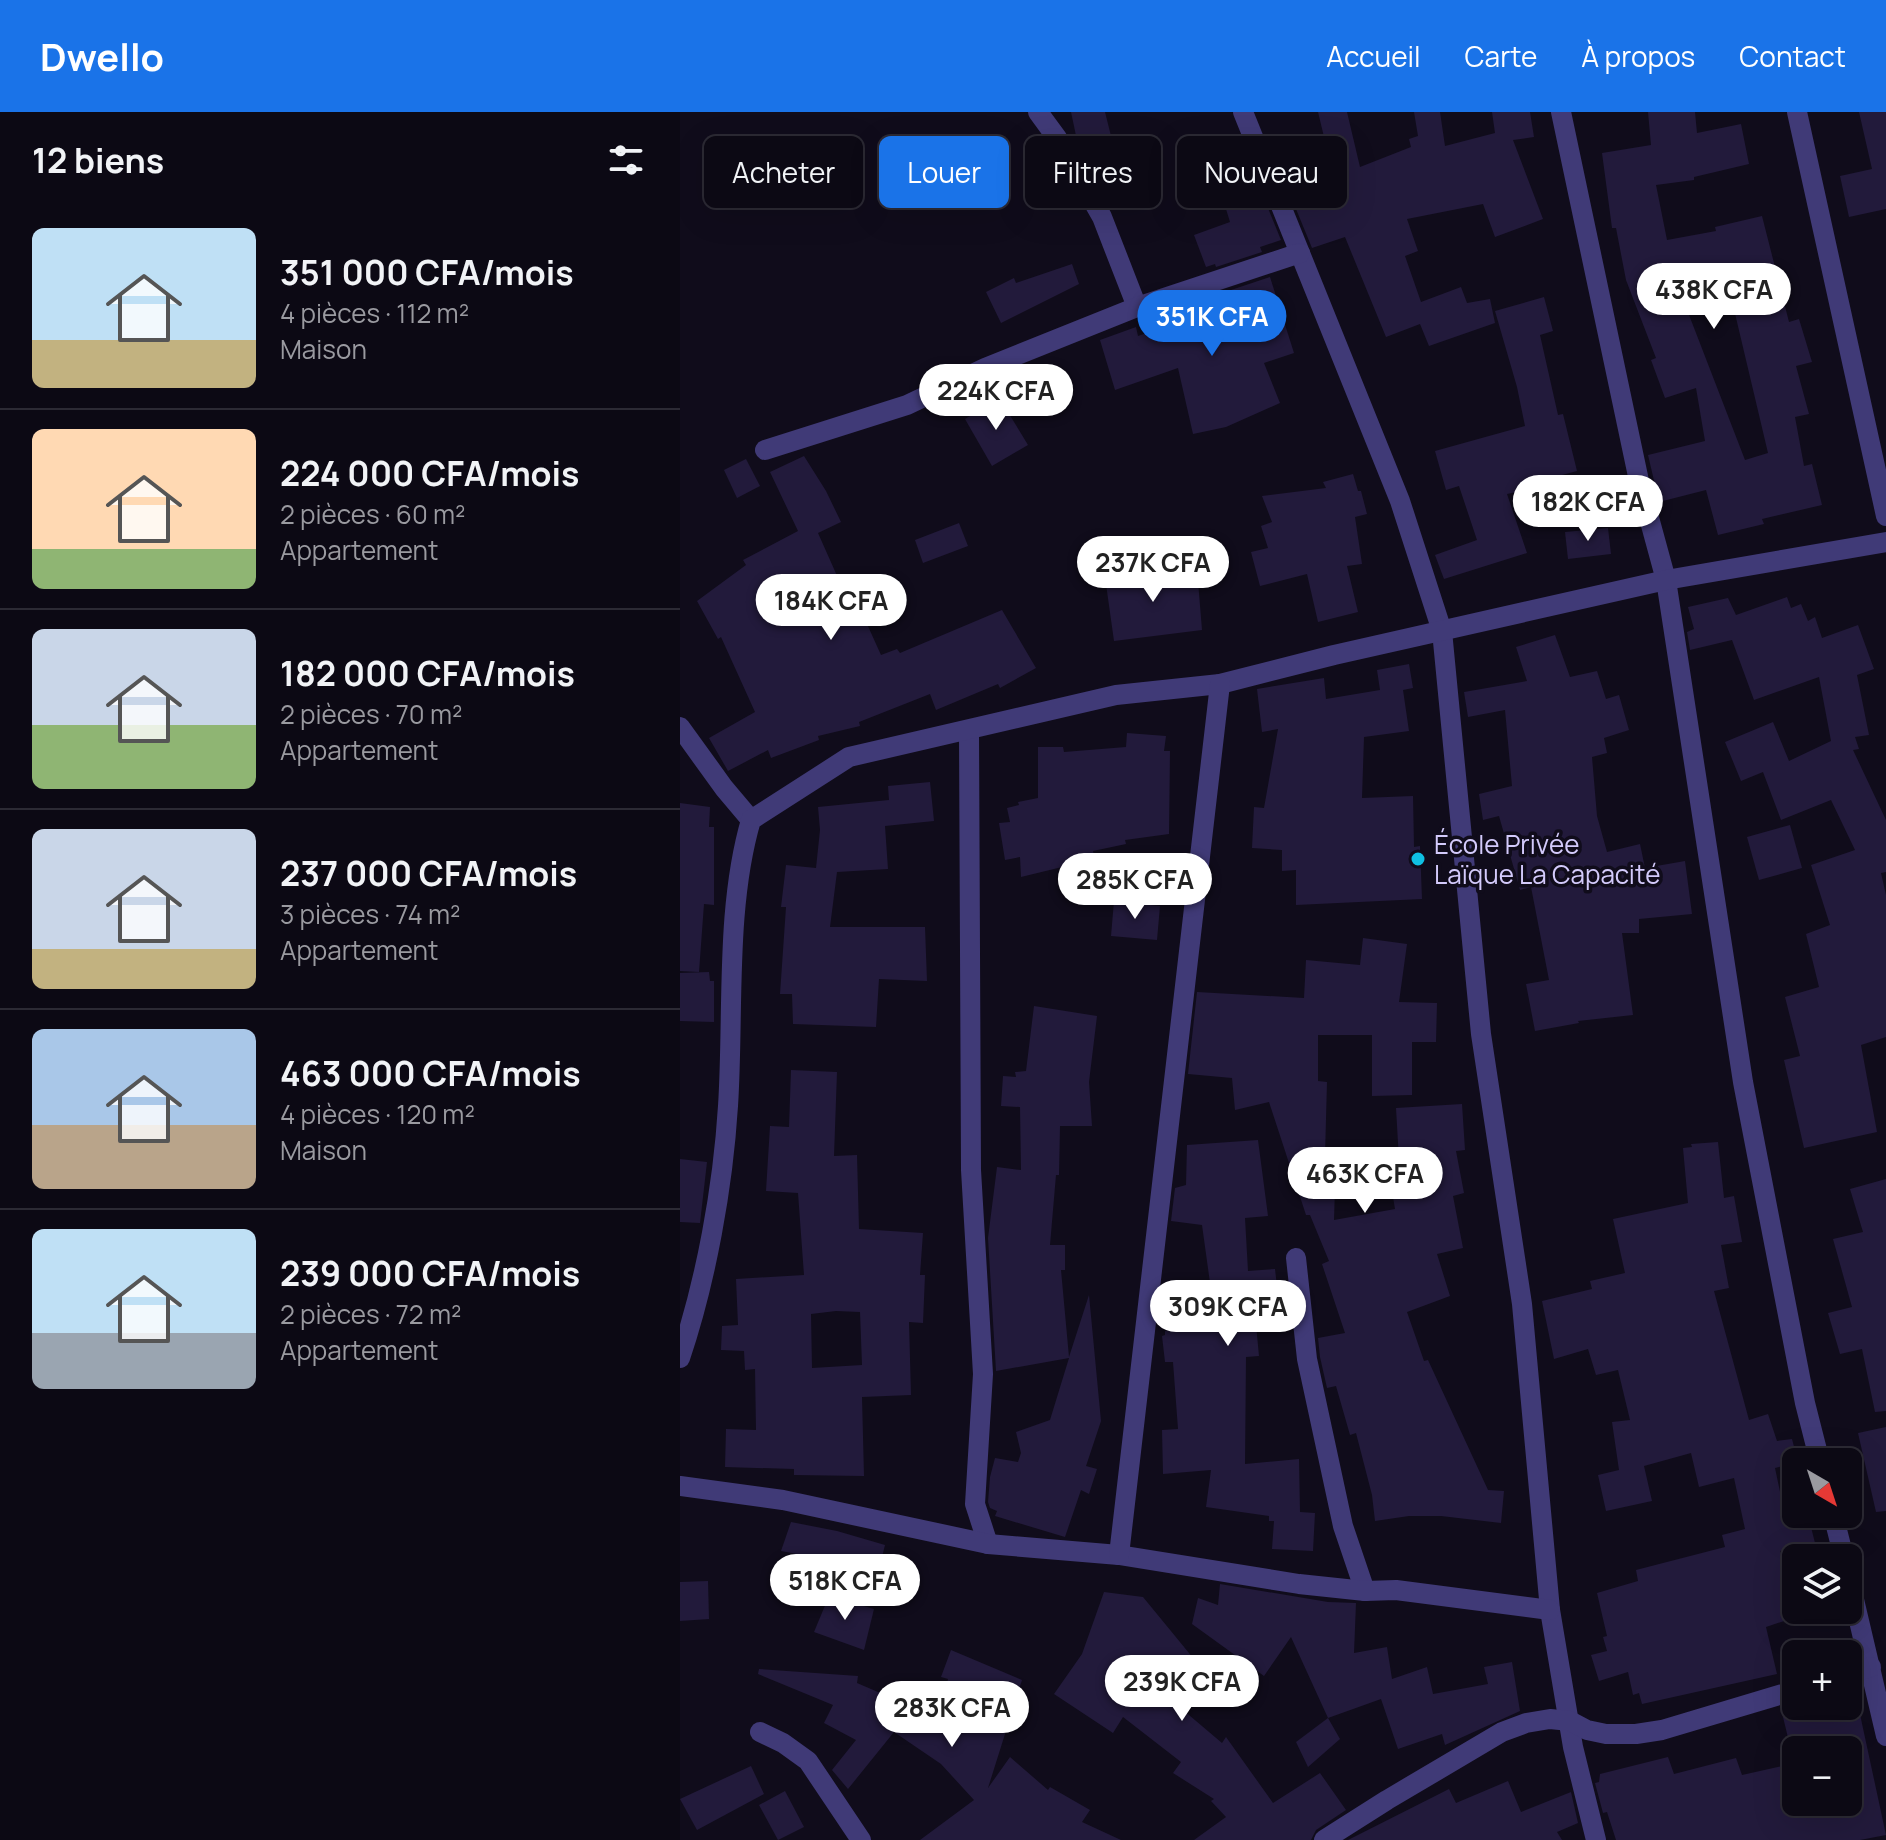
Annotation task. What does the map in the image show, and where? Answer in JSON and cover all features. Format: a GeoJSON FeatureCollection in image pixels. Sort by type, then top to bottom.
{"type":"FeatureCollection","features":[{"type":"Feature","properties":{"kind":"street"},"geometry":{"type":"LineString","coordinates":[[1038,112],[1057,138],[1102,217],[1137,307]]}},
{"type":"Feature","properties":{"kind":"street"},"geometry":{"type":"LineString","coordinates":[[1243,112],[1400,501],[1442,631],[1481,1034],[1522,1304],[1550,1610],[1581,1787],[1596,1840]]}},
{"type":"Feature","properties":{"kind":"street"},"geometry":{"type":"LineString","coordinates":[[1561,112],[1639,481],[1666,580],[1743,1082],[1816,1448]]}},
{"type":"Feature","properties":{"kind":"street"},"geometry":{"type":"LineString","coordinates":[[1797,112],[1886,516]]}},
{"type":"Feature","properties":{"kind":"street"},"geometry":{"type":"LineString","coordinates":[[765,450],[907,405],[985,368],[1137,307],[1300,253]]}},
{"type":"Feature","properties":{"kind":"street"},"geometry":{"type":"LineString","coordinates":[[680,1358],[702,1284],[720,1175],[728,1108],[732,975],[742,853],[751,820],[849,757],[1116,695],[1220,684],[1666,580],[1886,542]]}},
{"type":"Feature","properties":{"kind":"street"},"geometry":{"type":"LineString","coordinates":[[1119,1555],[1220,684]]}},
{"type":"Feature","properties":{"kind":"street"},"geometry":{"type":"LineString","coordinates":[[680,727],[751,820]]}},
{"type":"Feature","properties":{"kind":"street"},"geometry":{"type":"LineString","coordinates":[[969,731],[971,1170],[983,1374],[975,1504],[988,1544]]}},
{"type":"Feature","properties":{"kind":"street"},"geometry":{"type":"LineString","coordinates":[[1296,1258],[1307,1359],[1343,1526],[1365,1591]]}},
{"type":"Feature","properties":{"kind":"street"},"geometry":{"type":"LineString","coordinates":[[680,1486],[783,1500],[988,1544],[1119,1555],[1299,1584],[1365,1591],[1396,1590],[1550,1610]]}},
{"type":"Feature","properties":{"kind":"street"},"geometry":{"type":"LineString","coordinates":[[1860,1624],[1886,1736]]}},
{"type":"Feature","properties":{"kind":"street"},"geometry":{"type":"LineString","coordinates":[[1862,1670],[1871,1667]]}},
{"type":"Feature","properties":{"kind":"street"},"geometry":{"type":"LineString","coordinates":[[1324,1840],[1502,1732],[1526,1723],[1550,1719],[1570,1721],[1587,1730],[1606,1734],[1636,1734],[1662,1730],[1782,1694]]}},
{"type":"Feature","properties":{"kind":"street"},"geometry":{"type":"LineString","coordinates":[[760,1732],[783,1743],[808,1761],[861,1840]]}},
{"type":"Feature","properties":{"kind":"building"},"geometry":{"type":"Polygon","coordinates":[[[1071,112],[1105,112],[1111,136],[1076,136],[1071,112]]]}},
{"type":"Feature","properties":{"kind":"building"},"geometry":{"type":"Polygon","coordinates":[[[1318,112],[1347,112],[1360,167],[1411,147],[1409,139],[1418,136],[1414,112],[1440,112],[1445,146],[1495,133],[1492,112],[1530,112],[1534,137],[1513,140],[1543,219],[1495,237],[1483,204],[1407,219],[1418,251],[1405,256],[1421,302],[1461,287],[1467,303],[1490,299],[1495,323],[1429,346],[1420,324],[1386,337],[1345,237],[1312,248],[1296,208],[1347,208],[1347,136],[1324,136],[1318,112]]]}},
{"type":"Feature","properties":{"kind":"building"},"geometry":{"type":"Polygon","coordinates":[[[1648,112],[1695,112],[1697,133],[1741,124],[1749,164],[1694,177],[1694,180],[1656,185],[1667,240],[1716,231],[1715,227],[1762,216],[1789,322],[1799,319],[1812,362],[1796,366],[1809,414],[1795,417],[1804,466],[1812,464],[1822,505],[1762,519],[1764,524],[1718,535],[1706,490],[1659,502],[1648,455],[1705,441],[1696,388],[1665,398],[1651,360],[1656,358],[1626,280],[1616,228],[1612,228],[1602,153],[1651,145],[1648,112]],[[1724,267],[1674,276],[1745,460],[1768,453],[1724,267]]]}},
{"type":"Feature","properties":{"kind":"building"},"geometry":{"type":"Polygon","coordinates":[[[1859,112],[1886,112],[1886,209],[1849,217],[1840,176],[1872,169],[1859,112]]]}},
{"type":"Feature","properties":{"kind":"building"},"geometry":{"type":"Polygon","coordinates":[[[1268,208],[1281,240],[1260,247],[1262,252],[1216,267],[1215,264],[1206,267],[1194,235],[1230,222],[1226,209],[1268,208]]]}},
{"type":"Feature","properties":{"kind":"building"},"geometry":{"type":"Polygon","coordinates":[[[1072,264],[1079,284],[1001,323],[986,292],[1014,278],[1016,283],[1072,264]]]}},
{"type":"Feature","properties":{"kind":"building"},"geometry":{"type":"Polygon","coordinates":[[[1270,277],[1294,353],[1264,363],[1280,403],[1226,427],[1193,434],[1178,368],[1115,390],[1100,340],[1136,327],[1138,336],[1181,321],[1184,328],[1231,311],[1225,292],[1270,277]]]}},
{"type":"Feature","properties":{"kind":"building"},"geometry":{"type":"Polygon","coordinates":[[[1544,297],[1553,331],[1540,335],[1558,415],[1563,414],[1577,471],[1540,481],[1541,487],[1507,494],[1527,553],[1444,579],[1435,555],[1477,540],[1459,486],[1446,490],[1435,451],[1525,426],[1495,311],[1544,297]]]}},
{"type":"Feature","properties":{"kind":"building"},"geometry":{"type":"Polygon","coordinates":[[[1000,399],[1028,445],[992,466],[965,419],[1000,399]]]}},
{"type":"Feature","properties":{"kind":"building"},"geometry":{"type":"Polygon","coordinates":[[[804,456],[841,522],[818,533],[846,596],[853,593],[881,655],[897,649],[900,653],[1002,610],[1036,668],[1000,688],[998,684],[936,710],[930,694],[859,722],[860,726],[818,736],[819,740],[771,758],[768,750],[728,771],[709,738],[755,712],[721,637],[718,639],[697,601],[746,565],[743,560],[798,531],[770,472],[804,456]]]}},
{"type":"Feature","properties":{"kind":"building"},"geometry":{"type":"Polygon","coordinates":[[[746,459],[760,486],[737,498],[724,470],[746,459]]]}},
{"type":"Feature","properties":{"kind":"building"},"geometry":{"type":"Polygon","coordinates":[[[1353,474],[1367,514],[1355,517],[1362,564],[1347,566],[1358,612],[1318,622],[1307,574],[1260,586],[1251,552],[1268,548],[1261,526],[1272,522],[1262,496],[1326,488],[1323,482],[1353,474]]]}},
{"type":"Feature","properties":{"kind":"building"},"geometry":{"type":"Polygon","coordinates":[[[959,523],[968,546],[923,563],[915,540],[959,523]]]}},
{"type":"Feature","properties":{"kind":"building"},"geometry":{"type":"Polygon","coordinates":[[[1608,528],[1611,554],[1568,559],[1565,532],[1608,528]]]}},
{"type":"Feature","properties":{"kind":"building"},"geometry":{"type":"Polygon","coordinates":[[[1177,567],[1179,583],[1198,581],[1202,630],[1114,641],[1105,577],[1177,567]]]}},
{"type":"Feature","properties":{"kind":"building"},"geometry":{"type":"Polygon","coordinates":[[[1787,597],[1791,608],[1801,604],[1808,621],[1815,617],[1822,638],[1858,625],[1874,669],[1857,675],[1869,735],[1855,737],[1859,749],[1853,750],[1886,820],[1886,872],[1881,873],[1886,895],[1886,1037],[1861,1045],[1877,1132],[1804,1148],[1784,1060],[1800,1056],[1785,997],[1819,987],[1806,934],[1830,925],[1811,865],[1855,850],[1831,800],[1781,820],[1763,772],[1741,781],[1725,742],[1773,722],[1789,761],[1831,741],[1819,677],[1754,700],[1732,640],[1690,650],[1687,632],[1694,629],[1688,607],[1728,598],[1736,615],[1787,597]]]}},
{"type":"Feature","properties":{"kind":"building"},"geometry":{"type":"Polygon","coordinates":[[[1555,635],[1570,677],[1597,671],[1606,699],[1619,695],[1629,730],[1604,738],[1607,753],[1592,757],[1597,816],[1607,852],[1640,844],[1645,868],[1685,861],[1692,914],[1639,919],[1639,933],[1622,933],[1633,1015],[1578,1021],[1535,1031],[1526,984],[1549,980],[1531,887],[1520,890],[1499,816],[1483,820],[1479,794],[1512,786],[1505,710],[1468,717],[1464,692],[1527,681],[1516,647],[1555,635]]]}},
{"type":"Feature","properties":{"kind":"building"},"geometry":{"type":"Polygon","coordinates":[[[1409,664],[1413,688],[1403,690],[1409,731],[1364,737],[1362,798],[1413,796],[1414,847],[1420,846],[1422,899],[1296,905],[1296,870],[1282,871],[1282,850],[1252,848],[1254,807],[1264,808],[1278,729],[1262,732],[1257,689],[1324,678],[1326,699],[1380,690],[1377,670],[1409,664]]]}},
{"type":"Feature","properties":{"kind":"building"},"geometry":{"type":"Polygon","coordinates":[[[1127,733],[1166,736],[1164,751],[1170,751],[1169,834],[1125,840],[1126,844],[1093,851],[1095,859],[1021,877],[1020,857],[1005,860],[999,823],[1010,822],[1007,808],[1038,798],[1038,747],[1063,747],[1064,752],[1126,747],[1127,733]]]}},
{"type":"Feature","properties":{"kind":"building"},"geometry":{"type":"Polygon","coordinates":[[[930,782],[934,821],[885,826],[888,869],[837,872],[830,927],[925,927],[927,981],[879,979],[876,1027],[793,1024],[792,994],[780,994],[786,907],[781,907],[786,865],[816,868],[820,830],[818,807],[889,800],[888,786],[930,782]]]}},
{"type":"Feature","properties":{"kind":"building"},"geometry":{"type":"Polygon","coordinates":[[[680,803],[710,807],[709,827],[714,827],[714,905],[704,904],[699,972],[680,971],[680,803]]]}},
{"type":"Feature","properties":{"kind":"building"},"geometry":{"type":"Polygon","coordinates":[[[1790,825],[1802,868],[1759,880],[1747,837],[1790,825]]]}},
{"type":"Feature","properties":{"kind":"building"},"geometry":{"type":"Polygon","coordinates":[[[1114,901],[1160,906],[1157,940],[1111,936],[1114,901]]]}},
{"type":"Feature","properties":{"kind":"building"},"geometry":{"type":"Polygon","coordinates":[[[1363,938],[1407,944],[1399,1002],[1437,1003],[1436,1042],[1412,1042],[1412,1095],[1372,1096],[1372,1035],[1318,1035],[1318,1081],[1327,1082],[1325,1156],[1336,1156],[1334,1220],[1395,1209],[1393,1197],[1401,1195],[1396,1108],[1462,1104],[1465,1150],[1456,1151],[1464,1193],[1453,1196],[1463,1248],[1437,1254],[1450,1296],[1407,1312],[1424,1361],[1428,1360],[1488,1490],[1504,1491],[1501,1523],[1441,1516],[1409,1516],[1375,1521],[1372,1495],[1356,1433],[1350,1435],[1336,1386],[1327,1388],[1320,1357],[1318,1338],[1345,1333],[1322,1264],[1329,1261],[1310,1215],[1306,1215],[1269,1102],[1235,1110],[1232,1078],[1188,1074],[1197,992],[1304,998],[1306,960],[1360,965],[1363,938]]]}},
{"type":"Feature","properties":{"kind":"building"},"geometry":{"type":"Polygon","coordinates":[[[709,972],[710,981],[714,981],[714,1022],[680,1021],[680,973],[709,972]]]}},
{"type":"Feature","properties":{"kind":"building"},"geometry":{"type":"Polygon","coordinates":[[[1034,1006],[1097,1016],[1089,1082],[1092,1126],[1060,1126],[1059,1175],[1056,1175],[1050,1245],[1065,1245],[1065,1270],[1061,1270],[1069,1357],[1089,1295],[1101,1421],[1086,1466],[1097,1469],[1089,1494],[1081,1490],[1065,1537],[995,1516],[997,1511],[990,1508],[988,1502],[995,1458],[1018,1462],[1021,1453],[1016,1432],[1050,1420],[1069,1358],[996,1371],[988,1238],[997,1167],[1021,1170],[1020,1107],[1001,1106],[1003,1076],[1016,1077],[1015,1072],[1026,1071],[1034,1006]]]}},
{"type":"Feature","properties":{"kind":"building"},"geometry":{"type":"Polygon","coordinates":[[[791,1070],[837,1072],[834,1156],[857,1155],[859,1229],[923,1233],[920,1275],[925,1275],[923,1323],[909,1322],[911,1395],[862,1397],[864,1476],[794,1475],[794,1469],[725,1467],[726,1429],[756,1430],[755,1369],[745,1370],[744,1351],[721,1350],[722,1326],[738,1325],[736,1279],[804,1275],[798,1193],[766,1191],[770,1126],[789,1127],[791,1070]],[[860,1312],[811,1314],[812,1368],[862,1365],[860,1312]]]}},
{"type":"Feature","properties":{"kind":"building"},"geometry":{"type":"Polygon","coordinates":[[[1258,1140],[1268,1216],[1245,1218],[1248,1271],[1275,1269],[1280,1312],[1255,1314],[1259,1356],[1246,1357],[1245,1464],[1299,1459],[1300,1512],[1315,1513],[1313,1551],[1272,1549],[1274,1521],[1269,1521],[1269,1516],[1206,1507],[1211,1470],[1163,1474],[1162,1430],[1178,1429],[1173,1362],[1165,1362],[1162,1336],[1165,1331],[1208,1327],[1207,1320],[1215,1319],[1202,1225],[1171,1221],[1175,1188],[1186,1185],[1187,1145],[1258,1140]]]}},
{"type":"Feature","properties":{"kind":"building"},"geometry":{"type":"Polygon","coordinates":[[[1718,1142],[1724,1198],[1734,1196],[1742,1242],[1721,1245],[1729,1288],[1714,1291],[1749,1420],[1768,1414],[1777,1441],[1792,1439],[1794,1448],[1782,1448],[1782,1466],[1775,1468],[1782,1501],[1782,1528],[1811,1528],[1815,1543],[1782,1544],[1782,1622],[1766,1627],[1777,1674],[1642,1704],[1639,1693],[1633,1695],[1628,1672],[1599,1681],[1591,1655],[1607,1651],[1603,1637],[1607,1636],[1597,1593],[1638,1581],[1636,1570],[1725,1547],[1722,1535],[1745,1529],[1734,1478],[1699,1487],[1691,1453],[1644,1466],[1652,1501],[1606,1511],[1598,1475],[1619,1470],[1612,1422],[1630,1420],[1618,1370],[1596,1375],[1588,1349],[1554,1359],[1542,1301],[1592,1289],[1590,1281],[1625,1273],[1613,1219],[1688,1203],[1683,1148],[1692,1147],[1691,1144],[1718,1142]]]}},
{"type":"Feature","properties":{"kind":"building"},"geometry":{"type":"Polygon","coordinates":[[[680,1159],[707,1162],[700,1223],[680,1222],[680,1159]]]}},
{"type":"Feature","properties":{"kind":"building"},"geometry":{"type":"Polygon","coordinates":[[[1886,1179],[1886,1411],[1875,1412],[1862,1349],[1840,1354],[1828,1313],[1852,1307],[1833,1239],[1863,1232],[1850,1189],[1886,1179]]]}},
{"type":"Feature","properties":{"kind":"building"},"geometry":{"type":"Polygon","coordinates":[[[1886,1427],[1886,1511],[1876,1512],[1858,1433],[1886,1427]]]}},
{"type":"Feature","properties":{"kind":"building"},"geometry":{"type":"Polygon","coordinates":[[[791,1522],[885,1545],[879,1569],[781,1551],[791,1522]]]}},
{"type":"Feature","properties":{"kind":"building"},"geometry":{"type":"Polygon","coordinates":[[[708,1581],[709,1619],[680,1621],[680,1582],[708,1581]]]}},
{"type":"Feature","properties":{"kind":"building"},"geometry":{"type":"Polygon","coordinates":[[[1220,1584],[1328,1602],[1356,1603],[1354,1653],[1387,1647],[1392,1679],[1427,1667],[1433,1694],[1488,1684],[1484,1667],[1512,1662],[1520,1711],[1445,1745],[1442,1734],[1398,1749],[1381,1699],[1328,1718],[1291,1637],[1264,1676],[1192,1624],[1198,1598],[1218,1605],[1220,1584]]]}},
{"type":"Feature","properties":{"kind":"building"},"geometry":{"type":"Polygon","coordinates":[[[1104,1592],[1143,1597],[1198,1664],[1176,1704],[1222,1743],[1226,1737],[1273,1803],[1320,1773],[1346,1810],[1316,1830],[1311,1840],[1194,1840],[1226,1817],[1211,1801],[1214,1799],[1173,1773],[1181,1762],[1123,1717],[1113,1733],[1054,1694],[1082,1654],[1104,1592]]]}},
{"type":"Feature","properties":{"kind":"building"},"geometry":{"type":"Polygon","coordinates":[[[829,1596],[874,1609],[864,1650],[814,1632],[829,1596]]]}},
{"type":"Feature","properties":{"kind":"building"},"geometry":{"type":"Polygon","coordinates":[[[951,1650],[1022,1680],[988,1788],[1010,1757],[1048,1790],[1050,1787],[1090,1810],[1082,1822],[1121,1840],[920,1840],[974,1800],[941,1764],[894,1732],[848,1789],[832,1770],[856,1740],[824,1723],[833,1705],[758,1674],[759,1669],[858,1676],[857,1683],[927,1713],[939,1682],[947,1683],[948,1679],[941,1677],[951,1650]]]}},
{"type":"Feature","properties":{"kind":"building"},"geometry":{"type":"Polygon","coordinates":[[[1328,1718],[1340,1739],[1308,1767],[1296,1742],[1328,1718]]]}},
{"type":"Feature","properties":{"kind":"building"},"geometry":{"type":"Polygon","coordinates":[[[1784,1720],[1861,1720],[1886,1835],[1860,1840],[1616,1840],[1607,1812],[1603,1813],[1595,1783],[1599,1782],[1600,1774],[1668,1757],[1674,1774],[1736,1758],[1742,1775],[1782,1766],[1782,1816],[1862,1816],[1862,1736],[1788,1736],[1784,1720]]]}},
{"type":"Feature","properties":{"kind":"building"},"geometry":{"type":"Polygon","coordinates":[[[751,1766],[764,1794],[697,1830],[680,1799],[751,1766]]]}},
{"type":"Feature","properties":{"kind":"building"},"geometry":{"type":"Polygon","coordinates":[[[1508,1781],[1521,1812],[1571,1792],[1578,1823],[1557,1832],[1562,1840],[1348,1840],[1449,1789],[1456,1803],[1508,1781]]]}},
{"type":"Feature","properties":{"kind":"building"},"geometry":{"type":"Polygon","coordinates":[[[785,1791],[804,1827],[778,1840],[759,1805],[785,1791]]]}},
{"type":"Feature","properties":{"kind":"place","name":"École Privée Laïque La Capacité"},"geometry":{"type":"Point","coordinates":[1418,859]}}]}
